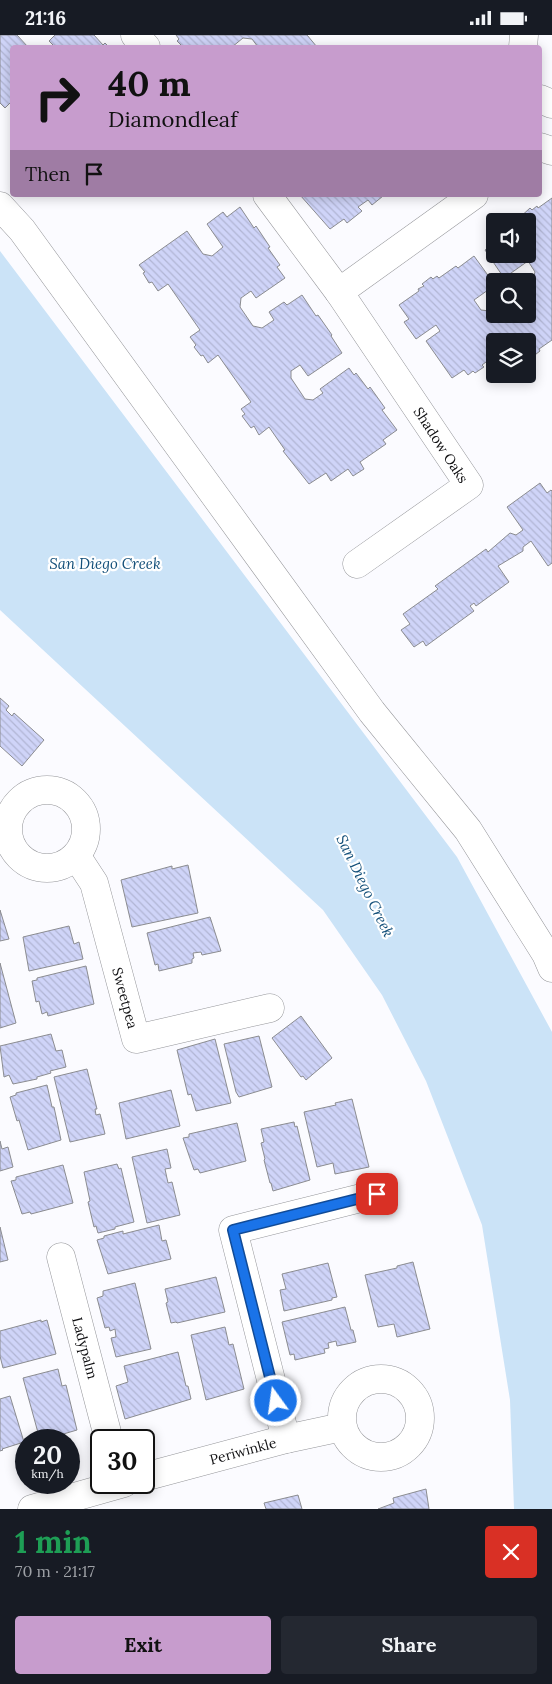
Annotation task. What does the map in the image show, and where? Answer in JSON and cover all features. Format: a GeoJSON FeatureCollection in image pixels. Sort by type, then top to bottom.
{"type":"FeatureCollection","features":[{"type":"Feature","properties":{"kind":"street"},"geometry":{"type":"LineString","coordinates":[[135,35],[144,45]]}},
{"type":"Feature","properties":{"kind":"street","name":"Shadow Oaks"},"geometry":{"type":"LineString","coordinates":[[268,197],[339,291],[469,485],[357,564]]}},
{"type":"Feature","properties":{"kind":"street"},"geometry":{"type":"LineString","coordinates":[[339,291],[471,197]]}},
{"type":"Feature","properties":{"kind":"street"},"geometry":{"type":"LineString","coordinates":[[0,206],[22,230],[372,712],[468,830],[546,954],[552,968]]}},
{"type":"Feature","properties":{"kind":"street"},"geometry":{"type":"LineString","coordinates":[[35,791],[56,791],[74,800],[85,818],[86,839],[77,857],[59,867],[38,868],[20,859],[5,843],[8,821],[18,803],[35,791]]}},
{"type":"Feature","properties":{"kind":"street","name":"Sweetpea"},"geometry":{"type":"LineString","coordinates":[[77,857],[94,883],[136,1039],[270,1008]]}},
{"type":"Feature","properties":{"kind":"street"},"geometry":{"type":"LineString","coordinates":[[286,1439],[233,1230],[377,1194]]}},
{"type":"Feature","properties":{"kind":"street","name":"Ladypalm"},"geometry":{"type":"LineString","coordinates":[[61,1257],[106,1429]]}},
{"type":"Feature","properties":{"kind":"street","name":"Periwinkle"},"geometry":{"type":"LineString","coordinates":[[155,1474],[286,1439],[342,1427]]}},
{"type":"Feature","properties":{"kind":"street","name":"Periwinkle"},"geometry":{"type":"LineString","coordinates":[[32,1509],[90,1492]]}},
{"type":"Feature","properties":{"kind":"water","name":"San Diego Creek"},"geometry":{"type":"Polygon","coordinates":[[[0,251],[457,857],[552,1032],[552,1509],[514,1509],[510,1400],[482,1225],[426,1081],[382,995],[323,910],[0,610],[0,251]]]}},
{"type":"Feature","properties":{"kind":"building"},"geometry":{"type":"Polygon","coordinates":[[[0,35],[17,35],[26,45],[10,45],[10,103],[5,108],[0,103],[0,35]]]}},
{"type":"Feature","properties":{"kind":"building"},"geometry":{"type":"Polygon","coordinates":[[[55,35],[94,35],[103,45],[53,45],[49,41],[55,35]]]}},
{"type":"Feature","properties":{"kind":"building"},"geometry":{"type":"Polygon","coordinates":[[[176,35],[307,35],[315,45],[256,45],[252,39],[243,38],[234,45],[181,45],[177,41],[179,39],[176,35]]]}},
{"type":"Feature","properties":{"kind":"building"},"geometry":{"type":"Polygon","coordinates":[[[302,197],[382,197],[372,205],[368,200],[358,207],[362,211],[347,223],[344,219],[330,229],[302,197]]]}},
{"type":"Feature","properties":{"kind":"building"},"geometry":{"type":"Polygon","coordinates":[[[552,198],[552,340],[539,349],[540,351],[536,354],[536,333],[486,333],[486,362],[482,365],[484,367],[468,375],[464,370],[452,378],[426,341],[440,331],[436,325],[416,339],[404,322],[409,319],[399,305],[419,291],[418,289],[424,286],[422,284],[431,277],[433,279],[437,276],[439,278],[456,266],[458,268],[474,256],[486,273],[486,291],[474,300],[481,310],[486,311],[486,323],[536,323],[536,273],[529,263],[536,263],[536,213],[525,213],[530,208],[532,210],[537,206],[538,208],[552,198]]]}},
{"type":"Feature","properties":{"kind":"building"},"geometry":{"type":"Polygon","coordinates":[[[240,207],[270,247],[268,248],[280,265],[277,267],[285,278],[256,298],[251,291],[241,298],[240,307],[253,326],[262,328],[274,320],[269,312],[284,302],[287,305],[302,295],[332,335],[342,353],[308,376],[300,365],[291,371],[291,378],[305,399],[313,400],[323,393],[320,389],[349,368],[354,375],[356,373],[368,389],[370,387],[385,408],[382,410],[397,430],[383,440],[386,444],[360,462],[364,469],[353,476],[348,469],[331,481],[326,473],[309,484],[283,451],[285,450],[269,427],[259,435],[254,426],[251,428],[242,416],[245,414],[241,409],[251,402],[218,355],[208,363],[203,355],[201,356],[194,347],[196,345],[190,337],[200,330],[168,284],[158,291],[152,282],[149,283],[143,273],[145,272],[139,265],[187,231],[203,254],[212,256],[223,247],[207,224],[223,212],[227,217],[240,207]]]}},
{"type":"Feature","properties":{"kind":"building"},"geometry":{"type":"Polygon","coordinates":[[[494,263],[525,263],[511,273],[501,273],[494,263]]]}},
{"type":"Feature","properties":{"kind":"building"},"geometry":{"type":"Polygon","coordinates":[[[540,483],[547,493],[552,491],[552,563],[548,566],[531,541],[523,547],[523,551],[498,566],[509,582],[476,606],[474,603],[470,606],[474,611],[426,646],[423,641],[414,647],[401,630],[410,624],[403,614],[438,589],[435,586],[486,549],[488,552],[510,533],[516,535],[523,530],[507,507],[540,483]]]}},
{"type":"Feature","properties":{"kind":"building"},"geometry":{"type":"Polygon","coordinates":[[[0,698],[9,706],[6,710],[12,716],[14,713],[44,740],[22,766],[0,746],[0,698]]]}},
{"type":"Feature","properties":{"kind":"building"},"geometry":{"type":"Polygon","coordinates":[[[188,865],[198,913],[132,927],[121,880],[172,866],[172,869],[188,865]]]}},
{"type":"Feature","properties":{"kind":"building"},"geometry":{"type":"Polygon","coordinates":[[[0,910],[9,939],[0,941],[0,910]]]}},
{"type":"Feature","properties":{"kind":"building"},"geometry":{"type":"Polygon","coordinates":[[[210,917],[221,951],[202,955],[201,952],[193,953],[192,963],[159,971],[158,964],[155,965],[147,933],[210,917]]]}},
{"type":"Feature","properties":{"kind":"building"},"geometry":{"type":"Polygon","coordinates":[[[69,926],[74,944],[79,942],[83,959],[29,971],[23,937],[69,926]]]}},
{"type":"Feature","properties":{"kind":"building"},"geometry":{"type":"Polygon","coordinates":[[[0,963],[16,1023],[0,1028],[0,963]]]}},
{"type":"Feature","properties":{"kind":"building"},"geometry":{"type":"Polygon","coordinates":[[[86,966],[94,1004],[48,1016],[47,1012],[42,1014],[39,1001],[36,1002],[32,981],[37,980],[37,978],[86,966]]]}},
{"type":"Feature","properties":{"kind":"building"},"geometry":{"type":"Polygon","coordinates":[[[301,1016],[332,1058],[306,1080],[303,1076],[301,1077],[272,1038],[301,1016]]]}},
{"type":"Feature","properties":{"kind":"building"},"geometry":{"type":"Polygon","coordinates":[[[51,1034],[56,1051],[62,1050],[66,1067],[50,1071],[51,1073],[37,1077],[37,1079],[13,1084],[9,1075],[4,1077],[0,1046],[51,1034]]]}},
{"type":"Feature","properties":{"kind":"building"},"geometry":{"type":"Polygon","coordinates":[[[259,1036],[272,1087],[239,1097],[236,1092],[224,1044],[259,1036]]]}},
{"type":"Feature","properties":{"kind":"building"},"geometry":{"type":"Polygon","coordinates":[[[215,1039],[231,1103],[196,1111],[191,1094],[188,1095],[177,1050],[215,1039]]]}},
{"type":"Feature","properties":{"kind":"building"},"geometry":{"type":"Polygon","coordinates":[[[87,1069],[97,1109],[95,1109],[96,1115],[100,1114],[105,1134],[70,1142],[54,1077],[87,1069]]]}},
{"type":"Feature","properties":{"kind":"building"},"geometry":{"type":"Polygon","coordinates":[[[47,1085],[61,1140],[28,1150],[10,1097],[16,1095],[16,1093],[47,1085]]]}},
{"type":"Feature","properties":{"kind":"building"},"geometry":{"type":"Polygon","coordinates":[[[171,1090],[180,1126],[126,1139],[119,1103],[171,1090]]]}},
{"type":"Feature","properties":{"kind":"building"},"geometry":{"type":"Polygon","coordinates":[[[352,1099],[369,1167],[335,1174],[333,1163],[317,1167],[304,1112],[336,1105],[335,1103],[352,1099]]]}},
{"type":"Feature","properties":{"kind":"building"},"geometry":{"type":"Polygon","coordinates":[[[294,1122],[295,1127],[297,1126],[310,1180],[273,1191],[264,1160],[261,1143],[264,1142],[261,1129],[294,1122]]]}},
{"type":"Feature","properties":{"kind":"building"},"geometry":{"type":"Polygon","coordinates":[[[237,1123],[246,1161],[200,1173],[198,1169],[194,1170],[183,1138],[189,1137],[189,1134],[237,1123]]]}},
{"type":"Feature","properties":{"kind":"building"},"geometry":{"type":"Polygon","coordinates":[[[0,1141],[2,1149],[8,1147],[13,1167],[0,1171],[0,1141]]]}},
{"type":"Feature","properties":{"kind":"building"},"geometry":{"type":"Polygon","coordinates":[[[167,1149],[171,1168],[165,1169],[168,1183],[172,1182],[180,1215],[147,1223],[132,1157],[167,1149]]]}},
{"type":"Feature","properties":{"kind":"building"},"geometry":{"type":"Polygon","coordinates":[[[117,1164],[119,1169],[121,1168],[134,1222],[98,1233],[96,1226],[94,1227],[88,1202],[90,1201],[84,1172],[117,1164]]]}},
{"type":"Feature","properties":{"kind":"building"},"geometry":{"type":"Polygon","coordinates":[[[63,1165],[73,1203],[31,1214],[30,1212],[22,1214],[11,1181],[16,1180],[16,1177],[63,1165]]]}},
{"type":"Feature","properties":{"kind":"building"},"geometry":{"type":"Polygon","coordinates":[[[159,1225],[162,1241],[166,1240],[171,1259],[108,1274],[97,1240],[123,1231],[123,1234],[159,1225]]]}},
{"type":"Feature","properties":{"kind":"building"},"geometry":{"type":"Polygon","coordinates":[[[0,1227],[8,1260],[0,1262],[0,1227]]]}},
{"type":"Feature","properties":{"kind":"building"},"geometry":{"type":"Polygon","coordinates":[[[413,1262],[430,1329],[397,1337],[394,1324],[378,1327],[365,1275],[397,1268],[397,1266],[413,1262]]]}},
{"type":"Feature","properties":{"kind":"building"},"geometry":{"type":"Polygon","coordinates":[[[328,1263],[337,1297],[332,1298],[332,1300],[284,1311],[280,1290],[286,1289],[282,1274],[328,1263]]]}},
{"type":"Feature","properties":{"kind":"building"},"geometry":{"type":"Polygon","coordinates":[[[216,1277],[225,1312],[171,1323],[165,1289],[216,1277]]]}},
{"type":"Feature","properties":{"kind":"building"},"geometry":{"type":"Polygon","coordinates":[[[135,1283],[151,1349],[116,1357],[111,1338],[116,1337],[115,1329],[110,1331],[109,1327],[105,1328],[97,1298],[103,1296],[103,1291],[135,1283]]]}},
{"type":"Feature","properties":{"kind":"building"},"geometry":{"type":"Polygon","coordinates":[[[345,1307],[356,1342],[337,1346],[336,1341],[328,1343],[329,1348],[324,1349],[325,1353],[295,1360],[294,1354],[290,1355],[282,1322],[345,1307]]]}},
{"type":"Feature","properties":{"kind":"building"},"geometry":{"type":"Polygon","coordinates":[[[41,1320],[41,1322],[47,1320],[56,1354],[3,1368],[0,1356],[0,1331],[41,1320]]]}},
{"type":"Feature","properties":{"kind":"building"},"geometry":{"type":"Polygon","coordinates":[[[225,1327],[229,1345],[233,1344],[244,1389],[206,1400],[191,1335],[225,1327]]]}},
{"type":"Feature","properties":{"kind":"building"},"geometry":{"type":"Polygon","coordinates":[[[178,1352],[191,1399],[125,1419],[116,1386],[128,1382],[124,1366],[178,1352]]]}},
{"type":"Feature","properties":{"kind":"building"},"geometry":{"type":"Polygon","coordinates":[[[58,1369],[62,1386],[66,1385],[77,1429],[37,1429],[23,1378],[58,1369]]]}},
{"type":"Feature","properties":{"kind":"building"},"geometry":{"type":"Polygon","coordinates":[[[10,1396],[20,1429],[15,1429],[15,1445],[0,1451],[0,1399],[10,1396]]]}},
{"type":"Feature","properties":{"kind":"building"},"geometry":{"type":"Polygon","coordinates":[[[426,1489],[429,1509],[378,1509],[394,1503],[393,1498],[426,1489]]]}},
{"type":"Feature","properties":{"kind":"building"},"geometry":{"type":"Polygon","coordinates":[[[298,1495],[302,1509],[266,1509],[264,1503],[298,1495]]]}},
{"type":"Feature","properties":{"kind":"route"},"geometry":{"type":"LineString","coordinates":[[276,1401],[233,1230],[377,1194]]}}]}
